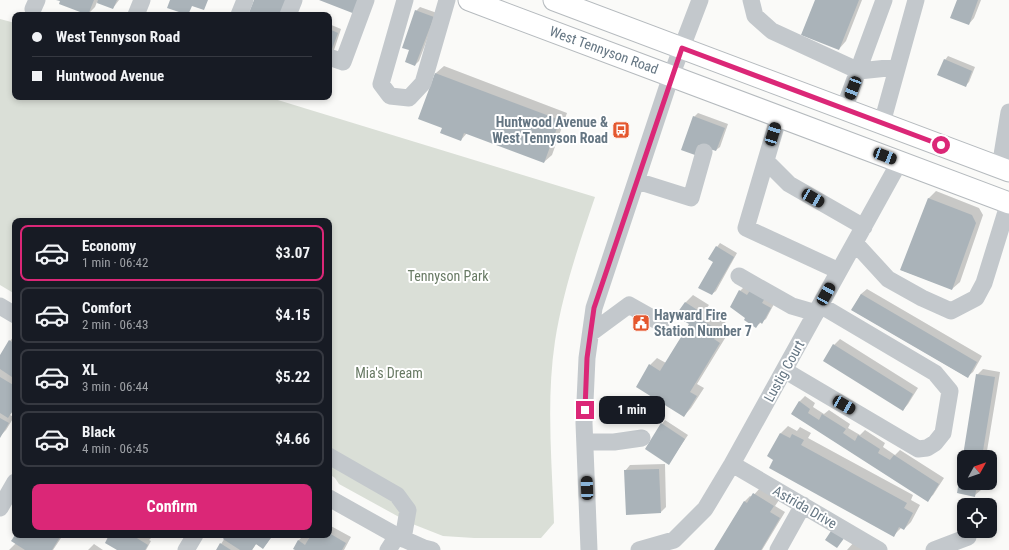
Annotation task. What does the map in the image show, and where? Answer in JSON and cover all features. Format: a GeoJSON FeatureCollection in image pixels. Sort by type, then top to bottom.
{"type":"FeatureCollection","features":[{"type":"Feature","properties":{"kind":"main road","name":"West Tennyson Road"},"geometry":{"type":"LineString","coordinates":[[469,0],[1009,202]]}},
{"type":"Feature","properties":{"kind":"main road","name":"West Tennyson Road"},"geometry":{"type":"LineString","coordinates":[[554,0],[1005,169]]}},
{"type":"Feature","properties":{"kind":"street"},"geometry":{"type":"LineString","coordinates":[[137,12],[142,0]]}},
{"type":"Feature","properties":{"kind":"street"},"geometry":{"type":"LineString","coordinates":[[240,12],[245,0]]}},
{"type":"Feature","properties":{"kind":"street"},"geometry":{"type":"LineString","coordinates":[[289,12],[294,0]]}},
{"type":"Feature","properties":{"kind":"street"},"geometry":{"type":"LineString","coordinates":[[332,58],[343,62],[366,0]]}},
{"type":"Feature","properties":{"kind":"street"},"geometry":{"type":"LineString","coordinates":[[405,0],[381,84],[390,96],[409,98],[423,83],[447,0]]}},
{"type":"Feature","properties":{"kind":"street"},"geometry":{"type":"LineString","coordinates":[[589,550],[584,422],[587,358],[594,308],[672,76],[700,0]]}},
{"type":"Feature","properties":{"kind":"street"},"geometry":{"type":"LineString","coordinates":[[751,0],[755,16],[772,31],[859,71],[897,67]]}},
{"type":"Feature","properties":{"kind":"street"},"geometry":{"type":"LineString","coordinates":[[844,109],[884,0]]}},
{"type":"Feature","properties":{"kind":"street"},"geometry":{"type":"LineString","coordinates":[[882,123],[916,0]]}},
{"type":"Feature","properties":{"kind":"street"},"geometry":{"type":"LineString","coordinates":[[1005,169],[1009,112]]}},
{"type":"Feature","properties":{"kind":"street"},"geometry":{"type":"LineString","coordinates":[[779,116],[746,228],[839,271]]}},
{"type":"Feature","properties":{"kind":"street"},"geometry":{"type":"LineString","coordinates":[[637,181],[691,198],[704,152]]}},
{"type":"Feature","properties":{"kind":"street"},"geometry":{"type":"LineString","coordinates":[[766,161],[789,184],[864,227]]}},
{"type":"Feature","properties":{"kind":"street","name":"Lustig Court"},"geometry":{"type":"LineString","coordinates":[[639,550],[674,540],[705,509],[732,464],[900,161]]}},
{"type":"Feature","properties":{"kind":"street"},"geometry":{"type":"LineString","coordinates":[[855,243],[888,279],[922,298],[951,311],[976,298],[981,288],[1009,202]]}},
{"type":"Feature","properties":{"kind":"street"},"geometry":{"type":"LineString","coordinates":[[740,276],[792,306],[818,309],[935,373],[950,391],[943,433],[935,443],[927,448],[918,449],[784,370]]}},
{"type":"Feature","properties":{"kind":"street"},"geometry":{"type":"LineString","coordinates":[[591,332],[629,305],[661,323]]}},
{"type":"Feature","properties":{"kind":"street"},"geometry":{"type":"LineString","coordinates":[[0,306],[12,313]]}},
{"type":"Feature","properties":{"kind":"street"},"geometry":{"type":"LineString","coordinates":[[585,442],[614,442],[642,438]]}},
{"type":"Feature","properties":{"kind":"street"},"geometry":{"type":"LineString","coordinates":[[332,458],[397,495],[408,510],[396,542]]}},
{"type":"Feature","properties":{"kind":"street","name":"Astrida Drive"},"geometry":{"type":"LineString","coordinates":[[732,464],[879,550]]}},
{"type":"Feature","properties":{"kind":"street"},"geometry":{"type":"LineString","coordinates":[[0,508],[12,487]]}},
{"type":"Feature","properties":{"kind":"street"},"geometry":{"type":"LineString","coordinates":[[332,500],[396,542],[432,550]]}},
{"type":"Feature","properties":{"kind":"street"},"geometry":{"type":"LineString","coordinates":[[778,550],[803,505]]}},
{"type":"Feature","properties":{"kind":"street"},"geometry":{"type":"LineString","coordinates":[[186,550],[193,538]]}},
{"type":"Feature","properties":{"kind":"street"},"geometry":{"type":"LineString","coordinates":[[934,550],[965,538]]}},
{"type":"Feature","properties":{"kind":"green space","name":"Tennyson Park"},"geometry":{"type":"Polygon","coordinates":[[[0,19],[12,22],[12,100],[278,100],[595,197],[577,250],[567,286],[558,322],[552,364],[550,409],[554,523],[541,538],[474,538],[443,536],[410,523],[339,484],[332,476],[332,218],[12,218],[12,292],[0,285],[0,19]]]}},
{"type":"Feature","properties":{"kind":"building"},"geometry":{"type":"Polygon","coordinates":[[[56,0],[94,0],[89,12],[80,12],[59,4],[60,1],[56,0]]]}},
{"type":"Feature","properties":{"kind":"building"},"geometry":{"type":"Polygon","coordinates":[[[98,0],[117,0],[113,9],[97,3],[98,0]]]}},
{"type":"Feature","properties":{"kind":"building"},"geometry":{"type":"Polygon","coordinates":[[[170,0],[208,0],[204,10],[192,6],[189,12],[179,12],[167,8],[170,0]]]}},
{"type":"Feature","properties":{"kind":"building"},"geometry":{"type":"Polygon","coordinates":[[[254,0],[286,0],[281,12],[249,12],[254,0]]]}},
{"type":"Feature","properties":{"kind":"building"},"geometry":{"type":"Polygon","coordinates":[[[319,0],[361,0],[355,14],[319,0]]]}},
{"type":"Feature","properties":{"kind":"building"},"geometry":{"type":"Polygon","coordinates":[[[815,0],[859,0],[839,50],[801,35],[815,0]]]}},
{"type":"Feature","properties":{"kind":"building"},"geometry":{"type":"Polygon","coordinates":[[[957,0],[978,0],[969,25],[950,18],[957,0]]]}},
{"type":"Feature","properties":{"kind":"building"},"geometry":{"type":"Polygon","coordinates":[[[415,10],[434,17],[415,66],[405,62],[409,50],[402,48],[415,10]]]}},
{"type":"Feature","properties":{"kind":"building"},"geometry":{"type":"Polygon","coordinates":[[[332,30],[338,33],[332,49],[332,30]]]}},
{"type":"Feature","properties":{"kind":"building"},"geometry":{"type":"Polygon","coordinates":[[[944,59],[972,71],[966,87],[937,75],[944,59]]]}},
{"type":"Feature","properties":{"kind":"building"},"geometry":{"type":"Polygon","coordinates":[[[435,73],[560,120],[544,163],[464,133],[461,141],[440,133],[442,128],[418,119],[435,73]]]}},
{"type":"Feature","properties":{"kind":"building"},"geometry":{"type":"Polygon","coordinates":[[[693,116],[725,128],[716,151],[698,145],[695,155],[681,150],[693,116]]]}},
{"type":"Feature","properties":{"kind":"building"},"geometry":{"type":"Polygon","coordinates":[[[928,198],[972,215],[976,223],[952,290],[900,270],[928,198]]]}},
{"type":"Feature","properties":{"kind":"building"},"geometry":{"type":"Polygon","coordinates":[[[716,246],[734,257],[712,295],[698,288],[713,262],[708,259],[716,246]]]}},
{"type":"Feature","properties":{"kind":"building"},"geometry":{"type":"Polygon","coordinates":[[[751,289],[765,298],[762,303],[771,308],[762,324],[760,322],[756,328],[744,320],[745,318],[730,307],[739,290],[747,295],[751,289]]]}},
{"type":"Feature","properties":{"kind":"building"},"geometry":{"type":"Polygon","coordinates":[[[861,294],[977,362],[968,378],[851,310],[861,294]]]}},
{"type":"Feature","properties":{"kind":"building"},"geometry":{"type":"Polygon","coordinates":[[[685,302],[702,313],[699,318],[719,331],[714,339],[720,343],[690,392],[697,396],[684,417],[636,387],[649,364],[660,371],[689,324],[675,316],[685,302]]]}},
{"type":"Feature","properties":{"kind":"building"},"geometry":{"type":"Polygon","coordinates":[[[9,340],[12,342],[12,377],[0,369],[0,355],[9,340]]]}},
{"type":"Feature","properties":{"kind":"building"},"geometry":{"type":"Polygon","coordinates":[[[833,344],[913,394],[903,411],[823,361],[833,344]]]}},
{"type":"Feature","properties":{"kind":"building"},"geometry":{"type":"Polygon","coordinates":[[[976,374],[995,377],[983,450],[964,450],[976,374]]]}},
{"type":"Feature","properties":{"kind":"building"},"geometry":{"type":"Polygon","coordinates":[[[0,377],[12,384],[12,412],[8,418],[0,413],[0,377]]]}},
{"type":"Feature","properties":{"kind":"building"},"geometry":{"type":"Polygon","coordinates":[[[799,401],[810,409],[808,413],[819,420],[822,414],[846,429],[843,433],[855,441],[858,435],[880,449],[878,453],[890,460],[894,455],[939,484],[928,502],[791,414],[799,401]]]}},
{"type":"Feature","properties":{"kind":"building"},"geometry":{"type":"Polygon","coordinates":[[[0,418],[9,423],[0,438],[0,418]]]}},
{"type":"Feature","properties":{"kind":"building"},"geometry":{"type":"Polygon","coordinates":[[[661,423],[685,439],[669,465],[645,449],[661,423]]]}},
{"type":"Feature","properties":{"kind":"building"},"geometry":{"type":"Polygon","coordinates":[[[780,433],[790,438],[792,434],[804,440],[801,445],[907,503],[904,508],[913,513],[904,530],[899,527],[894,537],[769,468],[773,460],[767,456],[780,433]]]}},
{"type":"Feature","properties":{"kind":"building"},"geometry":{"type":"Polygon","coordinates":[[[659,469],[661,513],[626,515],[624,470],[659,469]]]}},
{"type":"Feature","properties":{"kind":"building"},"geometry":{"type":"Polygon","coordinates":[[[957,490],[976,490],[975,497],[957,493],[957,490]]]}},
{"type":"Feature","properties":{"kind":"building"},"geometry":{"type":"Polygon","coordinates":[[[753,493],[774,506],[770,512],[780,518],[761,550],[714,550],[744,501],[747,503],[753,493]]]}},
{"type":"Feature","properties":{"kind":"building"},"geometry":{"type":"Polygon","coordinates":[[[833,528],[845,537],[837,548],[825,540],[833,528]]]}},
{"type":"Feature","properties":{"kind":"building"},"geometry":{"type":"Polygon","coordinates":[[[332,535],[346,543],[342,550],[293,549],[298,540],[305,545],[309,538],[332,538],[332,535]]]}},
{"type":"Feature","properties":{"kind":"building"},"geometry":{"type":"Polygon","coordinates":[[[13,538],[59,538],[52,550],[25,550],[11,541],[13,538]]]}},
{"type":"Feature","properties":{"kind":"building"},"geometry":{"type":"Polygon","coordinates":[[[108,538],[137,538],[148,545],[145,550],[117,550],[105,543],[108,538]]]}},
{"type":"Feature","properties":{"kind":"building"},"geometry":{"type":"Polygon","coordinates":[[[271,538],[263,549],[256,544],[252,550],[240,550],[223,539],[271,538]]]}},
{"type":"Feature","properties":{"kind":"building"},"geometry":{"type":"Polygon","coordinates":[[[220,543],[231,550],[216,550],[220,543]]]}},
{"type":"Feature","properties":{"kind":"place","name":"Huntwood Avenue & West Tennyson Road"},"geometry":{"type":"Point","coordinates":[621,130]}},
{"type":"Feature","properties":{"kind":"place","name":"Hayward Fire Station Number 7"},"geometry":{"type":"Point","coordinates":[641,323]}},
{"type":"Feature","properties":{"kind":"route"},"geometry":{"type":"LineString","coordinates":[[585,410],[587,358],[594,308],[682,48],[941,145]]}},
{"type":"Feature","properties":{"kind":"park label","name":"Mia's Dream"},"geometry":{"type":"Point","coordinates":[389,373]}}]}
